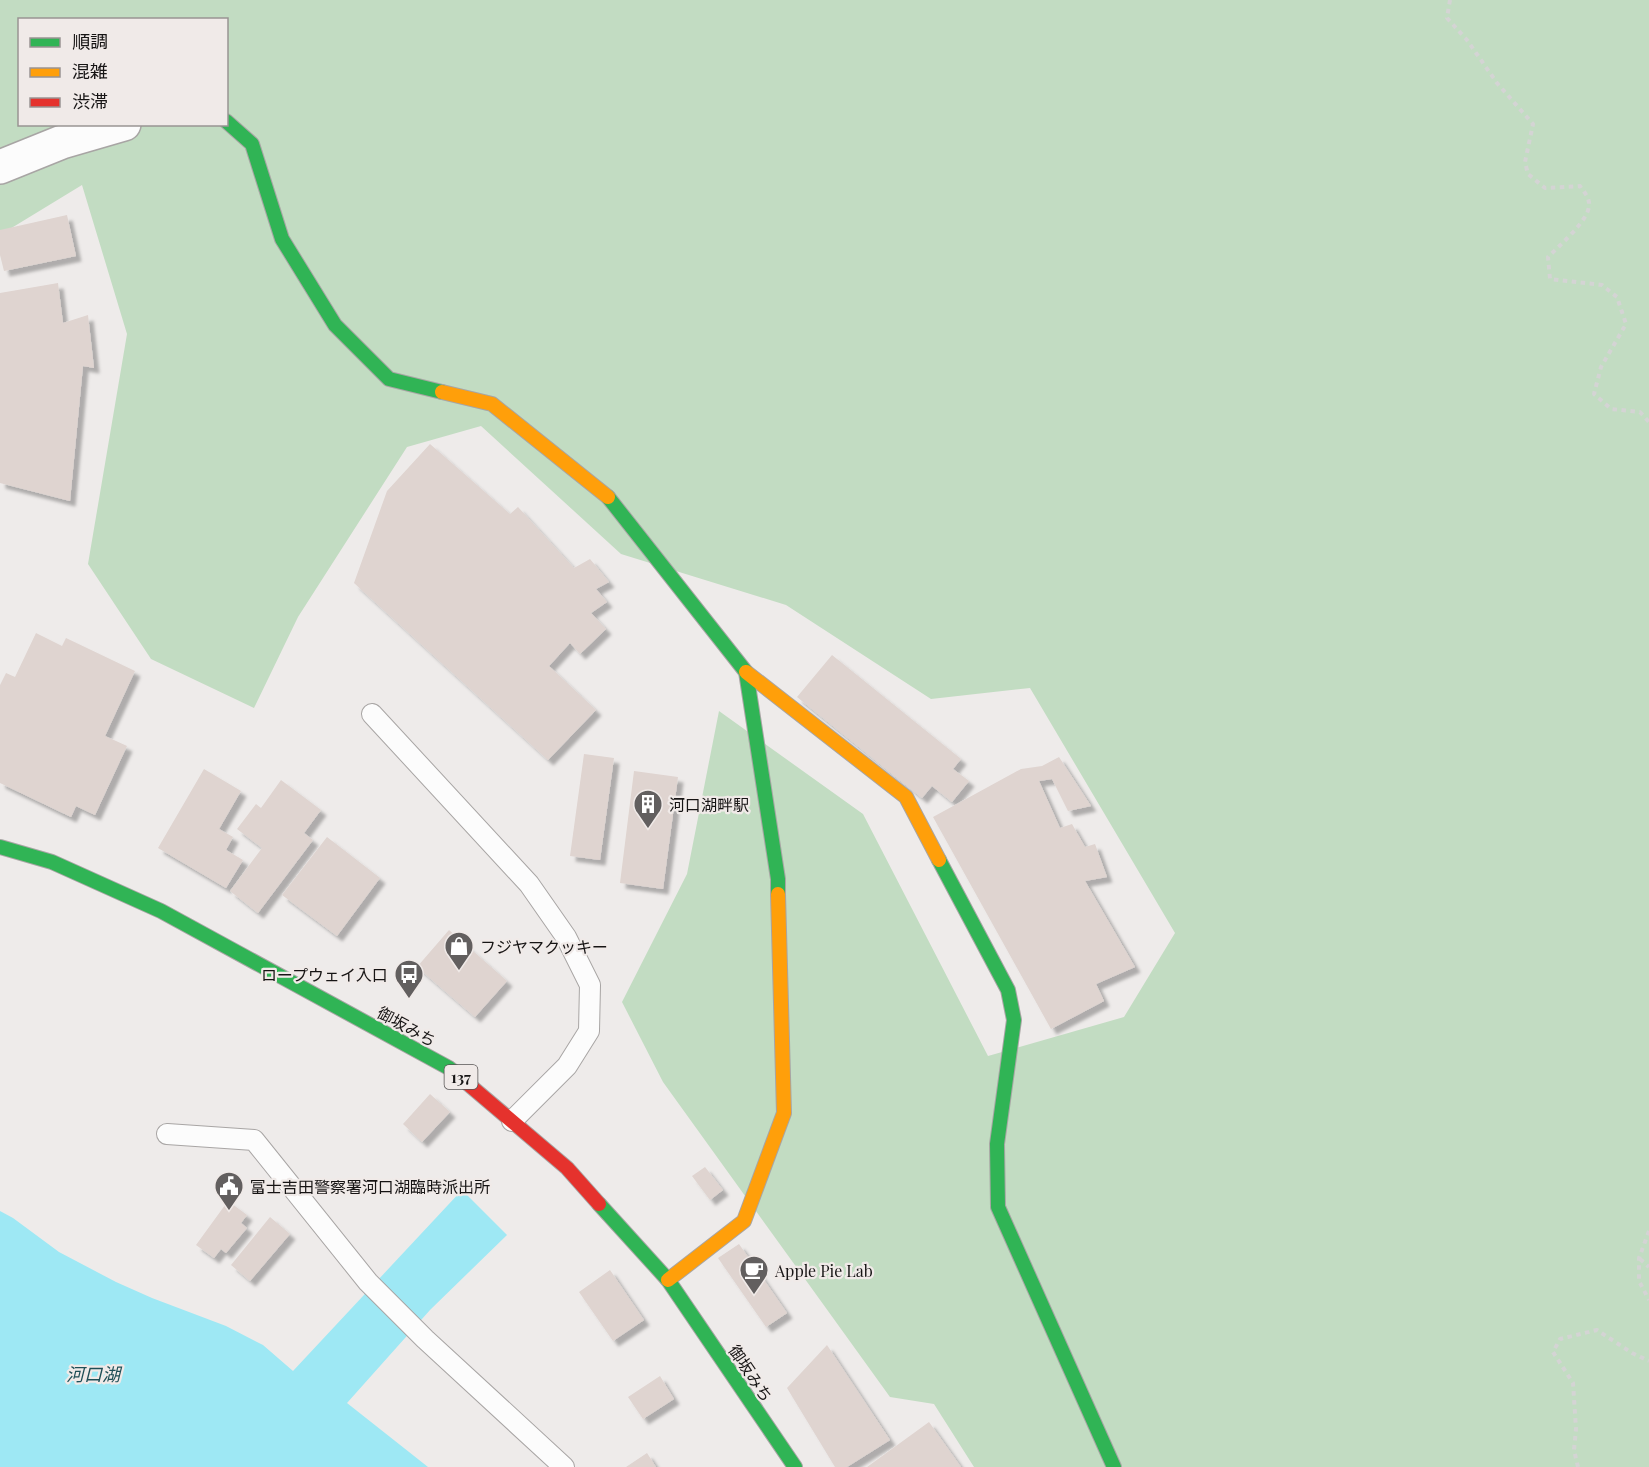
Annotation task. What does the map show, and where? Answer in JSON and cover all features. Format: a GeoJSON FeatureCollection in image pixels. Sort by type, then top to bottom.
{"type":"FeatureCollection","features":[{"type":"Feature","properties":{"kind":"main road"},"geometry":{"type":"LineString","coordinates":[[228,123],[252,144],[282,239],[335,325],[388,379],[492,404],[610,500],[746,672],[906,797],[1008,990],[1014,1020],[997,1144],[999,1207],[1114,1467]]}},
{"type":"Feature","properties":{"kind":"main road"},"geometry":{"type":"LineString","coordinates":[[668,1280],[744,1221],[784,1113],[778,879],[746,672]]}},
{"type":"Feature","properties":{"kind":"main road","name":"御坂みち"},"geometry":{"type":"LineString","coordinates":[[0,847],[52,862],[161,911],[449,1068],[567,1168],[668,1280],[795,1467]]}},
{"type":"Feature","properties":{"kind":"street"},"geometry":{"type":"LineString","coordinates":[[0,167],[62,142],[117,126]]}},
{"type":"Feature","properties":{"kind":"lane"},"geometry":{"type":"LineString","coordinates":[[372,714],[529,884],[566,937],[590,985],[589,1032],[567,1066],[512,1121]]}},
{"type":"Feature","properties":{"kind":"lane"},"geometry":{"type":"LineString","coordinates":[[167,1134],[254,1140],[369,1282],[425,1339],[564,1467]]}},
{"type":"Feature","properties":{"kind":"path"},"geometry":{"type":"LineString","coordinates":[[1450,0],[1447,18],[1467,40],[1497,83],[1533,123],[1526,162],[1528,174],[1545,188],[1580,186],[1588,196],[1589,207],[1580,225],[1548,257],[1550,279],[1602,285],[1617,297],[1626,324],[1601,367],[1594,394],[1611,409],[1640,412],[1649,422]]}},
{"type":"Feature","properties":{"kind":"path"},"geometry":{"type":"LineString","coordinates":[[1649,1231],[1639,1258],[1639,1281],[1649,1300]]}},
{"type":"Feature","properties":{"kind":"path"},"geometry":{"type":"LineString","coordinates":[[1639,1258],[1649,1267]]}},
{"type":"Feature","properties":{"kind":"path"},"geometry":{"type":"LineString","coordinates":[[1578,1467],[1574,1450],[1576,1429],[1573,1383],[1553,1352],[1560,1339],[1596,1330],[1649,1361]]}},
{"type":"Feature","properties":{"kind":"green space"},"geometry":{"type":"Polygon","coordinates":[[[0,0],[1649,0],[1649,1467],[974,1467],[934,1404],[890,1397],[663,1082],[622,1002],[687,874],[719,711],[863,814],[988,1056],[1124,1017],[1175,933],[1030,688],[931,699],[786,605],[621,554],[481,426],[407,447],[298,617],[254,708],[151,659],[88,564],[127,334],[82,185],[0,235],[0,0]]]}},
{"type":"Feature","properties":{"kind":"water","name":"河口湖"},"geometry":{"type":"Polygon","coordinates":[[[462,1190],[507,1235],[430,1310],[347,1403],[428,1467],[0,1467],[0,1211],[59,1252],[116,1282],[226,1326],[263,1345],[293,1371],[462,1190]]]}},
{"type":"Feature","properties":{"kind":"building"},"geometry":{"type":"Polygon","coordinates":[[[67,215],[76,256],[4,271],[0,255],[0,230],[67,215]]]}},
{"type":"Feature","properties":{"kind":"building"},"geometry":{"type":"Polygon","coordinates":[[[58,283],[63,323],[88,315],[94,368],[83,366],[70,501],[0,483],[0,293],[58,283]]]}},
{"type":"Feature","properties":{"kind":"building"},"geometry":{"type":"Polygon","coordinates":[[[430,444],[510,514],[518,507],[574,568],[590,559],[609,582],[596,589],[607,602],[591,613],[606,629],[580,654],[570,643],[549,666],[596,710],[548,760],[354,583],[387,491],[430,444]]]}},
{"type":"Feature","properties":{"kind":"building"},"geometry":{"type":"Polygon","coordinates":[[[36,633],[62,646],[66,638],[135,671],[105,736],[127,746],[95,815],[76,806],[71,817],[0,783],[0,685],[6,673],[15,677],[36,633]]]}},
{"type":"Feature","properties":{"kind":"building"},"geometry":{"type":"Polygon","coordinates":[[[832,655],[961,759],[953,769],[969,781],[952,802],[932,786],[922,798],[797,697],[832,655]]]}},
{"type":"Feature","properties":{"kind":"building"},"geometry":{"type":"Polygon","coordinates":[[[584,754],[614,758],[600,860],[570,856],[584,754]]]}},
{"type":"Feature","properties":{"kind":"building"},"geometry":{"type":"Polygon","coordinates":[[[1059,757],[1091,806],[1068,811],[1052,779],[1039,781],[1060,828],[1072,824],[1085,847],[1095,844],[1107,877],[1085,881],[1135,967],[1096,984],[1104,1001],[1051,1029],[933,817],[1021,769],[1042,766],[1059,757]]]}},
{"type":"Feature","properties":{"kind":"building"},"geometry":{"type":"Polygon","coordinates":[[[204,769],[241,791],[219,829],[233,837],[226,850],[243,860],[226,888],[158,848],[204,769]]]}},
{"type":"Feature","properties":{"kind":"building","name":"河口湖畔駅"},"geometry":{"type":"Polygon","coordinates":[[[634,771],[678,777],[663,889],[620,883],[634,771]]]}},
{"type":"Feature","properties":{"kind":"building"},"geometry":{"type":"Polygon","coordinates":[[[281,780],[321,810],[304,833],[313,840],[258,913],[230,891],[262,848],[237,829],[256,804],[261,808],[281,780]]]}},
{"type":"Feature","properties":{"kind":"building"},"geometry":{"type":"Polygon","coordinates":[[[327,837],[380,878],[337,936],[282,895],[327,837]]]}},
{"type":"Feature","properties":{"kind":"building"},"geometry":{"type":"Polygon","coordinates":[[[449,930],[507,981],[475,1017],[417,967],[449,930]]]}},
{"type":"Feature","properties":{"kind":"building"},"geometry":{"type":"Polygon","coordinates":[[[430,1094],[450,1112],[422,1142],[403,1124],[430,1094]]]}},
{"type":"Feature","properties":{"kind":"building"},"geometry":{"type":"Polygon","coordinates":[[[705,1167],[723,1190],[710,1200],[692,1176],[705,1167]]]}},
{"type":"Feature","properties":{"kind":"building"},"geometry":{"type":"Polygon","coordinates":[[[228,1201],[247,1215],[241,1223],[247,1228],[226,1253],[221,1249],[214,1258],[196,1245],[228,1201]]]}},
{"type":"Feature","properties":{"kind":"building"},"geometry":{"type":"Polygon","coordinates":[[[270,1217],[290,1234],[250,1281],[231,1265],[270,1217]]]}},
{"type":"Feature","properties":{"kind":"building"},"geometry":{"type":"Polygon","coordinates":[[[739,1244],[787,1313],[766,1327],[718,1258],[739,1244]]]}},
{"type":"Feature","properties":{"kind":"building"},"geometry":{"type":"Polygon","coordinates":[[[610,1270],[644,1320],[613,1341],[579,1292],[610,1270]]]}},
{"type":"Feature","properties":{"kind":"building"},"geometry":{"type":"Polygon","coordinates":[[[827,1345],[890,1440],[847,1467],[835,1467],[787,1388],[827,1345]]]}},
{"type":"Feature","properties":{"kind":"building"},"geometry":{"type":"Polygon","coordinates":[[[660,1376],[674,1399],[643,1419],[628,1397],[660,1376]]]}},
{"type":"Feature","properties":{"kind":"building"},"geometry":{"type":"Polygon","coordinates":[[[929,1422],[961,1467],[867,1467],[929,1422]]]}},
{"type":"Feature","properties":{"kind":"building"},"geometry":{"type":"Polygon","coordinates":[[[647,1453],[656,1467],[626,1467],[647,1453]]]}},
{"type":"Feature","properties":{"kind":"traffic: fast"},"geometry":{"type":"LineString","coordinates":[[228,123],[252,144],[282,239],[335,325],[389,379],[442,392]]}},
{"type":"Feature","properties":{"kind":"traffic: fast"},"geometry":{"type":"LineString","coordinates":[[608,497],[746,672],[778,879],[778,894]]}},
{"type":"Feature","properties":{"kind":"traffic: fast"},"geometry":{"type":"LineString","coordinates":[[0,847],[52,862],[161,911],[454,1072]]}},
{"type":"Feature","properties":{"kind":"traffic: fast"},"geometry":{"type":"LineString","coordinates":[[939,860],[1008,990],[1014,1020],[997,1144],[998,1207],[1114,1467]]}},
{"type":"Feature","properties":{"kind":"traffic: fast"},"geometry":{"type":"LineString","coordinates":[[599,1204],[668,1280],[795,1467]]}},
{"type":"Feature","properties":{"kind":"traffic: slow"},"geometry":{"type":"LineString","coordinates":[[442,392],[492,404],[608,497]]}},
{"type":"Feature","properties":{"kind":"traffic: slow"},"geometry":{"type":"LineString","coordinates":[[746,672],[906,797],[939,860]]}},
{"type":"Feature","properties":{"kind":"traffic: slow"},"geometry":{"type":"LineString","coordinates":[[668,1280],[744,1221],[784,1113],[778,894]]}},
{"type":"Feature","properties":{"kind":"traffic: jam"},"geometry":{"type":"LineString","coordinates":[[454,1072],[567,1168],[599,1204]]}},
{"type":"Feature","properties":{"kind":"place","name":"河口湖畔駅"},"geometry":{"type":"Point","coordinates":[648,830]}},
{"type":"Feature","properties":{"kind":"place","name":"フジヤマクッキー"},"geometry":{"type":"Point","coordinates":[459,972]}},
{"type":"Feature","properties":{"kind":"place","name":"ロープウェイ入口"},"geometry":{"type":"Point","coordinates":[409,1000]}},
{"type":"Feature","properties":{"kind":"place","name":"富士吉田警察署河口湖臨時派出所"},"geometry":{"type":"Point","coordinates":[229,1212]}},
{"type":"Feature","properties":{"kind":"place","name":"Apple Pie Lab"},"geometry":{"type":"Point","coordinates":[754,1296]}}]}
